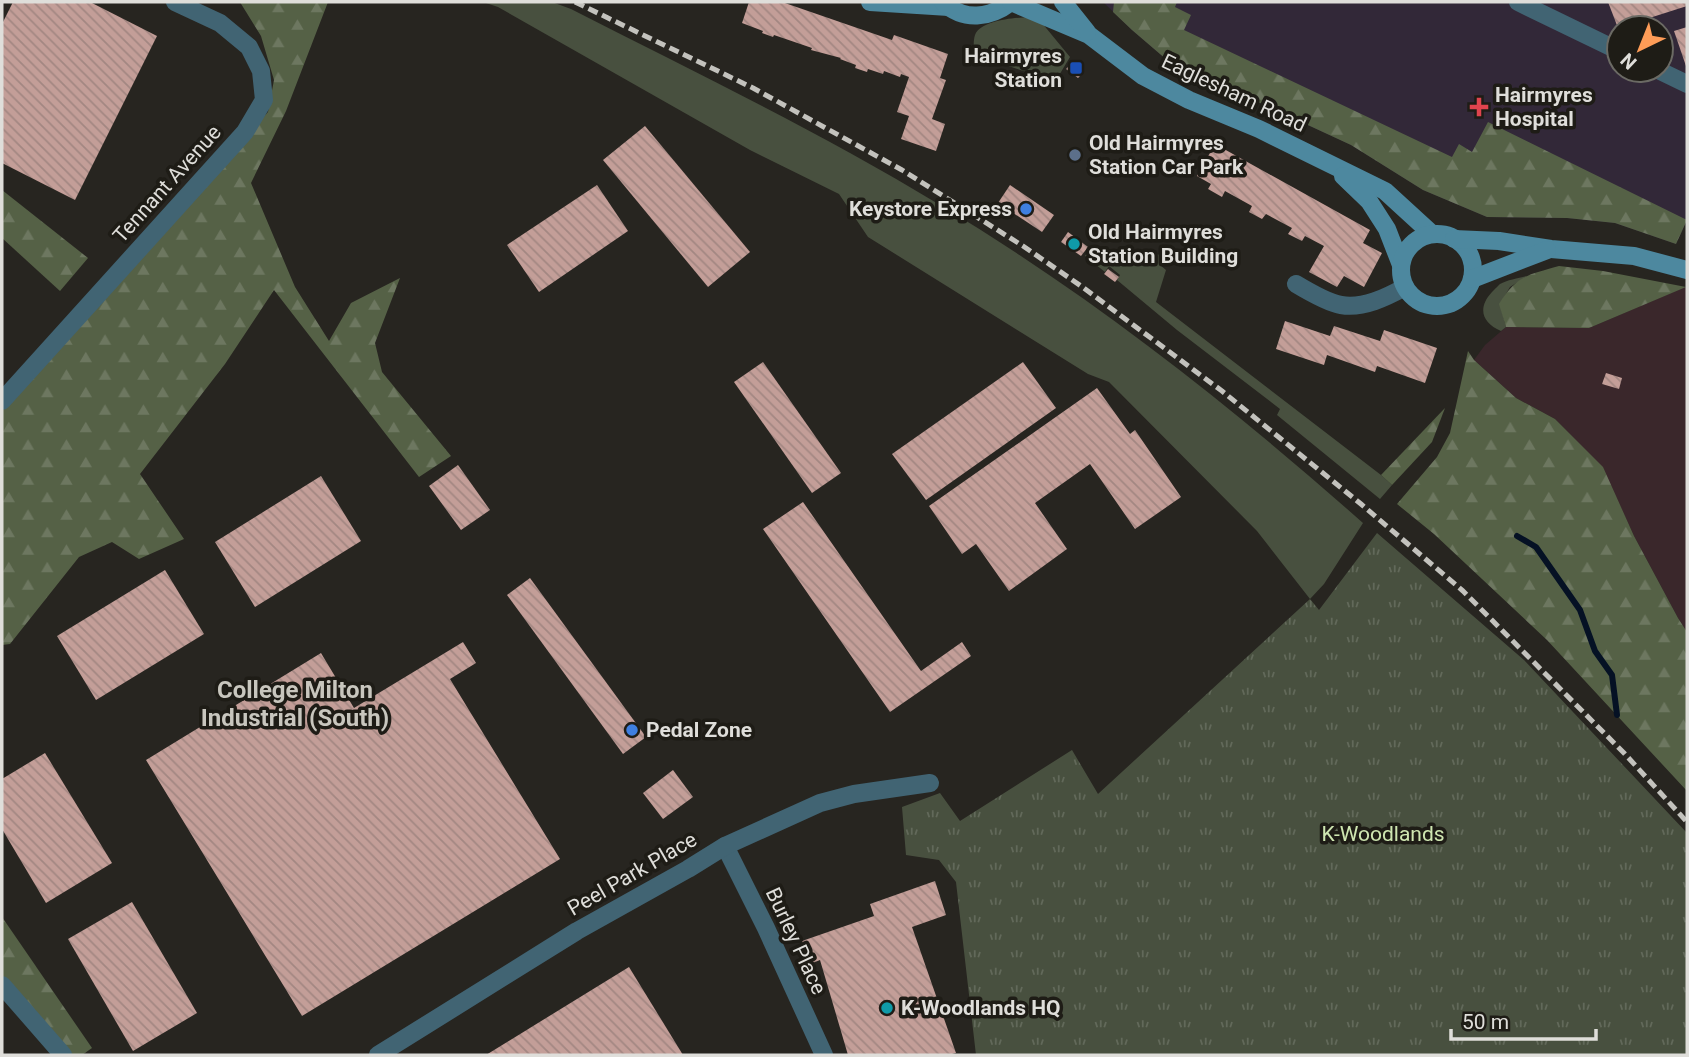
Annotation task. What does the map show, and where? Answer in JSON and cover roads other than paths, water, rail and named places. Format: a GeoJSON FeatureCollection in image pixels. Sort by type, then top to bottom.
{"type":"FeatureCollection","features":[{"type":"Feature","properties":{"kind":"main road"},"geometry":{"type":"LineString","coordinates":[[870,2],[946,4],[962,14],[975,16],[988,15],[1011,2]]}},
{"type":"Feature","properties":{"kind":"main road","name":"Eaglesham Road"},"geometry":{"type":"LineString","coordinates":[[1011,2],[1089,35],[1143,76],[1189,100],[1259,129],[1385,191],[1432,234]]}},
{"type":"Feature","properties":{"kind":"main road","name":"Eaglesham Road"},"geometry":{"type":"LineString","coordinates":[[1063,2],[1089,35]]}},
{"type":"Feature","properties":{"kind":"main road","name":"Eaglesham Road"},"geometry":{"type":"LineString","coordinates":[[1330,163],[1369,201],[1387,229],[1401,265]]}},
{"type":"Feature","properties":{"kind":"main road"},"geometry":{"type":"LineString","coordinates":[[1432,234],[1454,239],[1464,246],[1473,266],[1472,279],[1463,296],[1443,306],[1421,303],[1405,287],[1401,276],[1401,265],[1411,245],[1432,234]]}},
{"type":"Feature","properties":{"kind":"main road"},"geometry":{"type":"LineString","coordinates":[[1454,239],[1499,241],[1551,249],[1634,256],[1687,270]]}},
{"type":"Feature","properties":{"kind":"main road"},"geometry":{"type":"LineString","coordinates":[[1472,279],[1551,249]]}},
{"type":"Feature","properties":{"kind":"street","name":"Tennant Avenue"},"geometry":{"type":"LineString","coordinates":[[2,401],[245,132],[264,100],[261,71],[249,47],[220,23],[175,2]]}},
{"type":"Feature","properties":{"kind":"street"},"geometry":{"type":"LineString","coordinates":[[1518,2],[1605,44]]}},
{"type":"Feature","properties":{"kind":"street"},"geometry":{"type":"LineString","coordinates":[[1296,284],[1341,305],[1368,304],[1405,287]]}},
{"type":"Feature","properties":{"kind":"street","name":"Peel Park Place"},"geometry":{"type":"LineString","coordinates":[[378,1055],[578,930],[725,846],[820,803],[854,794],[930,783]]}},
{"type":"Feature","properties":{"kind":"street","name":"Burley Place"},"geometry":{"type":"LineString","coordinates":[[725,846],[824,1055]]}},
{"type":"Feature","properties":{"kind":"street"},"geometry":{"type":"LineString","coordinates":[[2,985],[64,1055]]}},
{"type":"Feature","properties":{"kind":"waterway"},"geometry":{"type":"LineString","coordinates":[[1517,536],[1536,547],[1580,610],[1595,651],[1612,675],[1617,715]]}},
{"type":"Feature","properties":{"kind":"railway"},"geometry":{"type":"LineString","coordinates":[[575,2],[753,88],[902,170],[1081,286],[1222,391],[1463,591],[1624,753],[1687,822]]}},
{"type":"Feature","properties":{"kind":"place","name":"Hairmyres Station"},"geometry":{"type":"Point","coordinates":[1076,68]}},
{"type":"Feature","properties":{"kind":"place","name":"Hairmyres Hospital"},"geometry":{"type":"Point","coordinates":[1479,107]}},
{"type":"Feature","properties":{"kind":"place","name":"Old Hairmyres Station Car Park"},"geometry":{"type":"Point","coordinates":[1075,155]}},
{"type":"Feature","properties":{"kind":"place","name":"Keystore Express"},"geometry":{"type":"Point","coordinates":[1026,209]}},
{"type":"Feature","properties":{"kind":"place","name":"Old Hairmyres Station Building"},"geometry":{"type":"Point","coordinates":[1074,244]}},
{"type":"Feature","properties":{"kind":"place","name":"Pedal Zone"},"geometry":{"type":"Point","coordinates":[632,730]}},
{"type":"Feature","properties":{"kind":"place","name":"K-Woodlands HQ"},"geometry":{"type":"Point","coordinates":[887,1008]}},
{"type":"Feature","properties":{"kind":"district","name":"College Milton Industrial (South)"},"geometry":{"type":"Point","coordinates":[295,704]}},
{"type":"Feature","properties":{"kind":"park label","name":"K-Woodlands"},"geometry":{"type":"Point","coordinates":[1383,834]}}]}
